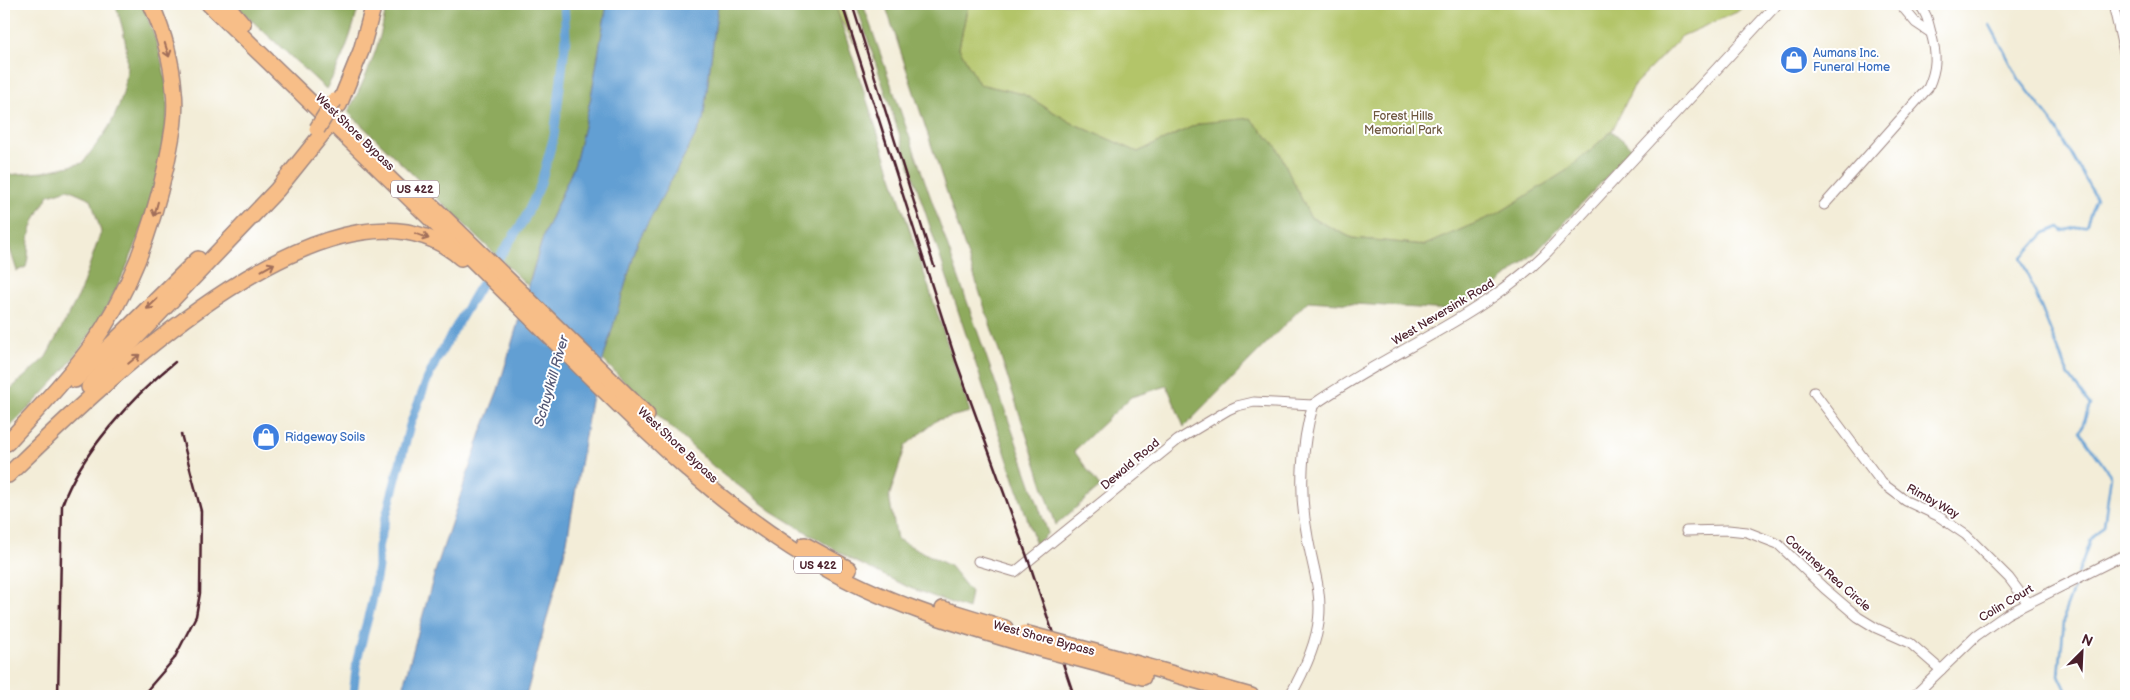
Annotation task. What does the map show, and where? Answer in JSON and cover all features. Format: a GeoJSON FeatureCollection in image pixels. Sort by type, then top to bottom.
{"type":"FeatureCollection","features":[{"type":"Feature","properties":{"kind":"highway"},"geometry":{"type":"LineString","coordinates":[[6,445],[69,375],[99,334],[123,292],[152,222],[172,134],[174,92],[170,62],[150,4]]}},
{"type":"Feature","properties":{"kind":"highway","name":"West Shore Bypass"},"geometry":{"type":"LineString","coordinates":[[209,4],[644,420]]}},
{"type":"Feature","properties":{"kind":"highway","name":"West Shore Bypass"},"geometry":{"type":"LineString","coordinates":[[224,4],[539,325],[644,420],[726,489],[776,527],[810,548],[907,596],[1026,639],[1251,696]]}},
{"type":"Feature","properties":{"kind":"highway"},"geometry":{"type":"LineString","coordinates":[[336,103],[355,49],[367,4]]}},
{"type":"Feature","properties":{"kind":"highway"},"geometry":{"type":"LineString","coordinates":[[6,478],[67,409],[277,190],[322,129],[336,103],[359,58],[374,4]]}},
{"type":"Feature","properties":{"kind":"highway"},"geometry":{"type":"LineString","coordinates":[[6,445],[262,196],[322,129]]}},
{"type":"Feature","properties":{"kind":"highway"},"geometry":{"type":"LineString","coordinates":[[6,478],[75,410],[160,338],[232,287],[309,246],[352,233],[393,229],[436,242],[482,266]]}},
{"type":"Feature","properties":{"kind":"highway","name":"West Shore Bypass"},"geometry":{"type":"LineString","coordinates":[[1100,659],[1215,696]]}},
{"type":"Feature","properties":{"kind":"street","name":"West Neversink Road"},"geometry":{"type":"LineString","coordinates":[[1313,405],[1471,312],[1514,282],[1552,247],[1777,4]]}},
{"type":"Feature","properties":{"kind":"street"},"geometry":{"type":"LineString","coordinates":[[1900,4],[1916,23],[1931,33]]}},
{"type":"Feature","properties":{"kind":"street"},"geometry":{"type":"LineString","coordinates":[[1824,205],[1928,88],[1937,60],[1927,13],[1919,4]]}},
{"type":"Feature","properties":{"kind":"street"},"geometry":{"type":"LineString","coordinates":[[2113,4],[2126,61]]}},
{"type":"Feature","properties":{"kind":"street","name":"Rimby Way"},"geometry":{"type":"LineString","coordinates":[[1814,392],[1882,483],[1906,501],[1938,516],[1966,535],[2009,578],[2027,602]]}},
{"type":"Feature","properties":{"kind":"street","name":"Dewald Road"},"geometry":{"type":"LineString","coordinates":[[978,562],[1015,572],[1178,440],[1237,406],[1261,402],[1313,405]]}},
{"type":"Feature","properties":{"kind":"street"},"geometry":{"type":"LineString","coordinates":[[1290,696],[1314,642],[1319,616],[1318,590],[1306,533],[1303,495],[1307,423],[1313,405]]}},
{"type":"Feature","properties":{"kind":"street","name":"Courtney Rea Circle"},"geometry":{"type":"LineString","coordinates":[[1686,532],[1728,530],[1747,532],[1778,544],[1858,617],[1876,628],[1910,643],[1941,670]]}},
{"type":"Feature","properties":{"kind":"street","name":"Colin Court"},"geometry":{"type":"LineString","coordinates":[[1914,696],[1976,636],[2027,602],[2126,554]]}},
{"type":"Feature","properties":{"kind":"green space"},"geometry":{"type":"Polygon","coordinates":[[[115,4],[142,4],[153,31],[161,59],[166,88],[167,117],[163,150],[155,184],[134,251],[103,314],[64,370],[4,433],[4,395],[46,357],[79,295],[101,232],[91,199],[68,189],[49,195],[32,227],[26,267],[17,271],[7,240],[6,175],[43,172],[83,163],[108,128],[121,100],[127,73],[126,46],[115,4]]]}},
{"type":"Feature","properties":{"kind":"green space"},"geometry":{"type":"Polygon","coordinates":[[[234,4],[359,4],[346,48],[326,89],[234,4]]]}},
{"type":"Feature","properties":{"kind":"green space"},"geometry":{"type":"Polygon","coordinates":[[[386,4],[607,4],[591,97],[575,164],[544,234],[528,286],[348,112],[377,46],[386,4]]]}},
{"type":"Feature","properties":{"kind":"green space"},"geometry":{"type":"Polygon","coordinates":[[[718,4],[835,4],[970,412],[937,420],[906,445],[889,497],[897,539],[950,566],[971,592],[968,609],[910,588],[852,560],[772,511],[714,467],[647,405],[603,360],[638,241],[703,121],[718,4]]]}},
{"type":"Feature","properties":{"kind":"green space"},"geometry":{"type":"Polygon","coordinates":[[[832,4],[842,4],[854,43],[832,4]]]}},
{"type":"Feature","properties":{"kind":"green space"},"geometry":{"type":"Polygon","coordinates":[[[856,4],[863,4],[1048,533],[1036,545],[856,4]]]}},
{"type":"Feature","properties":{"kind":"green space"},"geometry":{"type":"Polygon","coordinates":[[[885,4],[968,4],[959,48],[979,84],[1023,94],[1072,123],[1138,152],[1200,123],[1250,118],[1277,147],[1310,217],[1352,238],[1425,245],[1497,214],[1566,171],[1612,131],[1633,149],[1537,251],[1497,285],[1449,310],[1308,301],[1184,427],[1167,386],[1131,397],[1074,451],[1100,487],[1056,525],[885,4]]]}},
{"type":"Feature","properties":{"kind":"green space","name":"Forest Hills Memorial Park"},"geometry":{"type":"Polygon","coordinates":[[[968,4],[1746,4],[1737,12],[1682,36],[1635,84],[1612,131],[1566,171],[1497,214],[1425,245],[1352,238],[1310,217],[1277,147],[1200,123],[1138,152],[1072,123],[1023,94],[979,84],[959,48],[968,4]]]}},
{"type":"Feature","properties":{"kind":"water","name":"Schuylkill River"},"geometry":{"type":"Polygon","coordinates":[[[607,4],[718,4],[703,121],[638,241],[591,401],[566,547],[526,696],[403,696],[405,679],[435,572],[481,433],[498,390],[544,234],[575,164],[591,97],[607,4]]]}},
{"type":"Feature","properties":{"kind":"waterway"},"geometry":{"type":"LineString","coordinates":[[353,696],[357,660],[372,602],[378,567],[378,547],[410,425],[436,361],[477,291],[524,220],[540,186],[554,136],[566,38],[564,4]]}},
{"type":"Feature","properties":{"kind":"waterway"},"geometry":{"type":"LineString","coordinates":[[1990,25],[2019,79],[2053,123],[2096,198],[2086,225],[2063,231],[2060,227],[2045,233],[2021,258],[2069,376],[2090,405],[2080,432],[2111,476],[2104,525],[2090,540],[2078,574]]}},
{"type":"Feature","properties":{"kind":"waterway"},"geometry":{"type":"LineString","coordinates":[[2069,696],[2059,675],[2065,611],[2076,582]]}},
{"type":"Feature","properties":{"kind":"railway"},"geometry":{"type":"LineString","coordinates":[[842,4],[956,361],[1029,562],[1074,696]]}},
{"type":"Feature","properties":{"kind":"railway"},"geometry":{"type":"LineString","coordinates":[[852,4],[934,266]]}},
{"type":"Feature","properties":{"kind":"railway"},"geometry":{"type":"LineString","coordinates":[[58,696],[62,505],[81,466],[110,427],[142,392],[175,362]]}},
{"type":"Feature","properties":{"kind":"railway"},"geometry":{"type":"LineString","coordinates":[[142,696],[174,659],[196,616],[200,593],[201,511],[181,434]]}},
{"type":"Feature","properties":{"kind":"place","name":"Aumans Inc. Funeral Home"},"geometry":{"type":"Point","coordinates":[1794,60]}},
{"type":"Feature","properties":{"kind":"place","name":"Ridgeway Soils"},"geometry":{"type":"Point","coordinates":[266,437]}}]}
